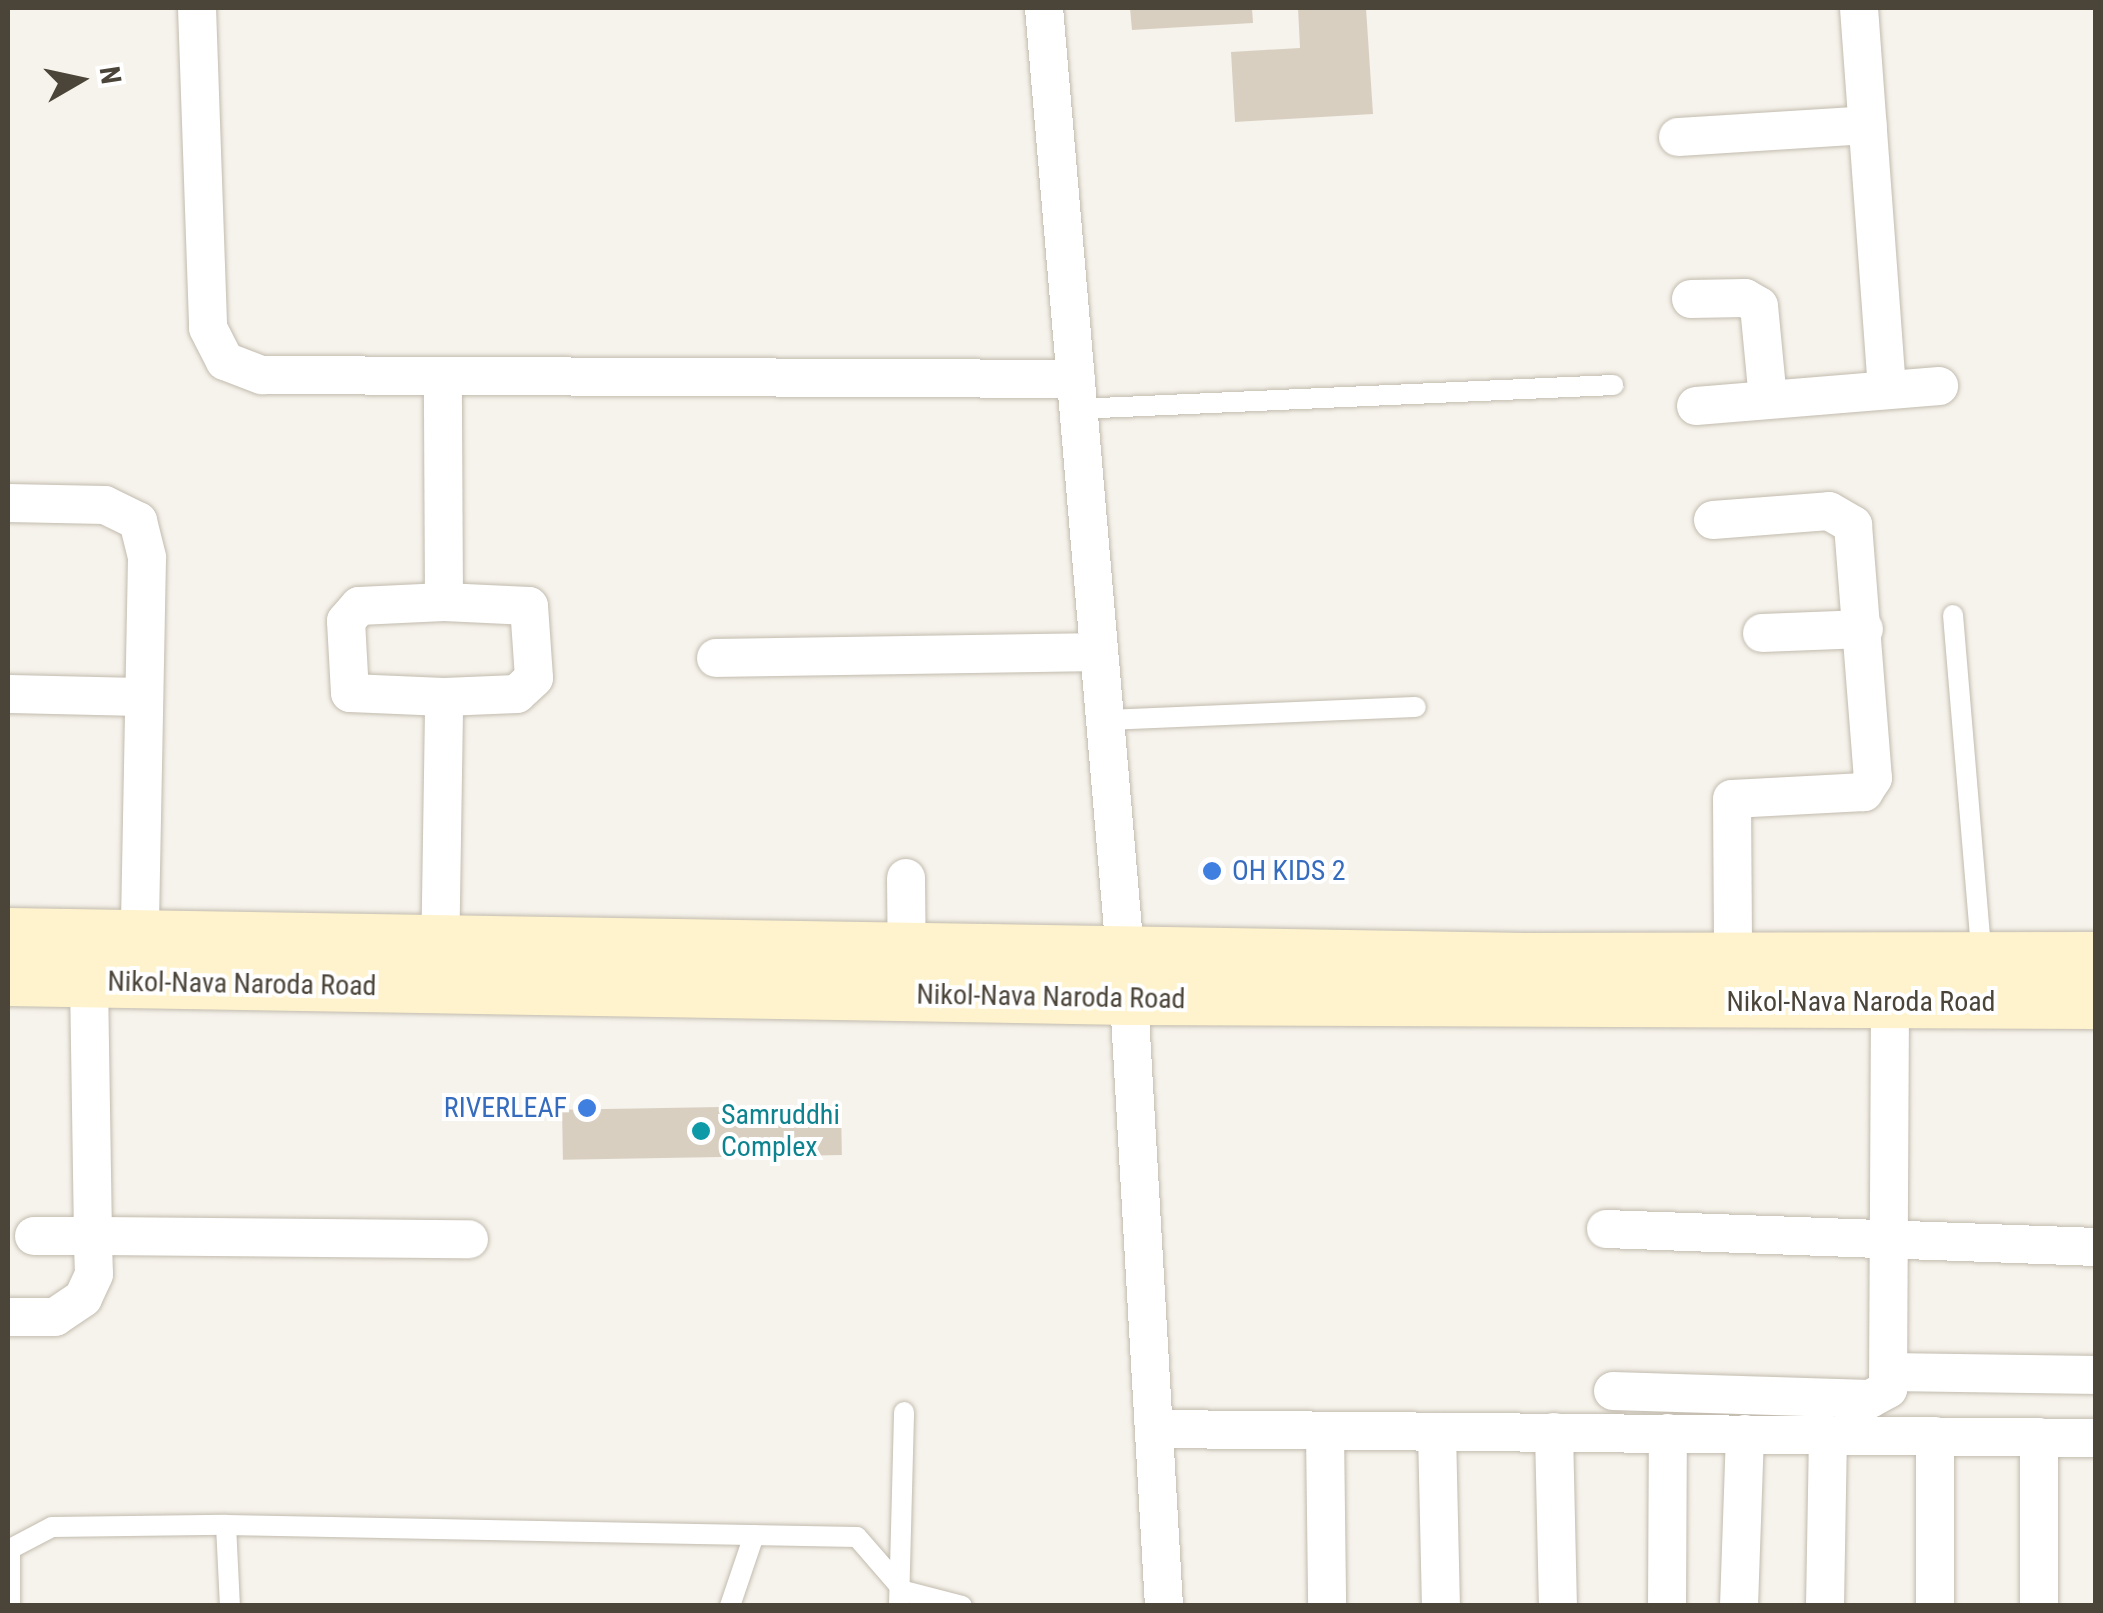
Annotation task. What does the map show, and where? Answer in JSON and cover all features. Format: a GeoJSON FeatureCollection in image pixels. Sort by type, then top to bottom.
{"type":"FeatureCollection","features":[{"type":"Feature","properties":{"kind":"street"},"geometry":{"type":"LineString","coordinates":[[197,8],[208,328],[225,361],[262,375],[443,376],[1076,394]]}},
{"type":"Feature","properties":{"kind":"street"},"geometry":{"type":"LineString","coordinates":[[1044,8],[1127,976],[1164,1606]]}},
{"type":"Feature","properties":{"kind":"street"},"geometry":{"type":"LineString","coordinates":[[1859,8],[1888,390]]}},
{"type":"Feature","properties":{"kind":"street"},"geometry":{"type":"LineString","coordinates":[[1678,137],[1868,125]]}},
{"type":"Feature","properties":{"kind":"street"},"geometry":{"type":"LineString","coordinates":[[1690,299],[1745,298],[1759,306],[1768,400]]}},
{"type":"Feature","properties":{"kind":"street"},"geometry":{"type":"LineString","coordinates":[[443,376],[444,602]]}},
{"type":"Feature","properties":{"kind":"street"},"geometry":{"type":"LineString","coordinates":[[1696,406],[1939,386]]}},
{"type":"Feature","properties":{"kind":"street"},"geometry":{"type":"LineString","coordinates":[[8,503],[105,505],[138,520],[147,558],[142,697],[122,967],[93,1236],[94,1274],[82,1298],[55,1317],[8,1317]]}},
{"type":"Feature","properties":{"kind":"street"},"geometry":{"type":"LineString","coordinates":[[1713,520],[1842,515],[1853,524],[1873,778],[1864,792],[1732,798],[1734,959]]}},
{"type":"Feature","properties":{"kind":"street"},"geometry":{"type":"LineString","coordinates":[[444,602],[529,606],[534,678],[517,694],[444,697],[357,697],[346,683],[347,614],[359,606],[444,602]]}},
{"type":"Feature","properties":{"kind":"street"},"geometry":{"type":"LineString","coordinates":[[1762,633],[1864,628]]}},
{"type":"Feature","properties":{"kind":"street"},"geometry":{"type":"LineString","coordinates":[[716,658],[1099,652]]}},
{"type":"Feature","properties":{"kind":"street"},"geometry":{"type":"LineString","coordinates":[[8,694],[142,697]]}},
{"type":"Feature","properties":{"kind":"street"},"geometry":{"type":"LineString","coordinates":[[440,965],[444,697]]}},
{"type":"Feature","properties":{"kind":"street"},"geometry":{"type":"LineString","coordinates":[[906,878],[908,973]]}},
{"type":"Feature","properties":{"kind":"street"},"geometry":{"type":"LineString","coordinates":[[8,934],[122,967]]}},
{"type":"Feature","properties":{"kind":"street"},"geometry":{"type":"LineString","coordinates":[[1127,976],[1734,959],[1984,981],[2096,958]]}},
{"type":"Feature","properties":{"kind":"street","name":"Nikol-Nava Naroda Road"},"geometry":{"type":"LineString","coordinates":[[8,980],[122,967],[440,965],[1127,976],[1890,1003],[1984,981],[2096,1004]]}},
{"type":"Feature","properties":{"kind":"street"},"geometry":{"type":"LineString","coordinates":[[1613,1391],[1870,1399],[1888,1389],[1890,1003]]}},
{"type":"Feature","properties":{"kind":"street"},"geometry":{"type":"LineString","coordinates":[[1606,1228],[2096,1247]]}},
{"type":"Feature","properties":{"kind":"street"},"geometry":{"type":"LineString","coordinates":[[34,1236],[470,1238]]}},
{"type":"Feature","properties":{"kind":"street"},"geometry":{"type":"LineString","coordinates":[[1890,1372],[2096,1375]]}},
{"type":"Feature","properties":{"kind":"street"},"geometry":{"type":"LineString","coordinates":[[1155,1430],[2096,1438]]}},
{"type":"Feature","properties":{"kind":"street"},"geometry":{"type":"LineString","coordinates":[[1325,1431],[1327,1606]]}},
{"type":"Feature","properties":{"kind":"street"},"geometry":{"type":"LineString","coordinates":[[1437,1432],[1441,1606]]}},
{"type":"Feature","properties":{"kind":"street"},"geometry":{"type":"LineString","coordinates":[[1554,1432],[1558,1606]]}},
{"type":"Feature","properties":{"kind":"street"},"geometry":{"type":"LineString","coordinates":[[1667,1606],[1668,1434]]}},
{"type":"Feature","properties":{"kind":"street"},"geometry":{"type":"LineString","coordinates":[[1740,1606],[1745,1434]]}},
{"type":"Feature","properties":{"kind":"street"},"geometry":{"type":"LineString","coordinates":[[1825,1606],[1828,1435]]}},
{"type":"Feature","properties":{"kind":"street"},"geometry":{"type":"LineString","coordinates":[[1934,1606],[1936,1436]]}},
{"type":"Feature","properties":{"kind":"street"},"geometry":{"type":"LineString","coordinates":[[2039,1437],[2039,1606]]}},
{"type":"Feature","properties":{"kind":"lane"},"geometry":{"type":"LineString","coordinates":[[1076,394],[1613,384]]}},
{"type":"Feature","properties":{"kind":"lane"},"geometry":{"type":"LineString","coordinates":[[1953,615],[1984,981]]}},
{"type":"Feature","properties":{"kind":"lane"},"geometry":{"type":"LineString","coordinates":[[1104,720],[1416,707]]}},
{"type":"Feature","properties":{"kind":"lane"},"geometry":{"type":"LineString","coordinates":[[902,1598],[904,1412]]}},
{"type":"Feature","properties":{"kind":"lane"},"geometry":{"type":"LineString","coordinates":[[10,1606],[10,1549],[52,1527],[226,1524],[857,1536],[902,1598],[962,1606]]}},
{"type":"Feature","properties":{"kind":"lane"},"geometry":{"type":"LineString","coordinates":[[226,1524],[230,1606]]}},
{"type":"Feature","properties":{"kind":"lane"},"geometry":{"type":"LineString","coordinates":[[730,1606],[754,1535]]}},
{"type":"Feature","properties":{"kind":"building"},"geometry":{"type":"Polygon","coordinates":[[[1130,8],[1252,8],[1253,23],[1132,30],[1130,8]]]}},
{"type":"Feature","properties":{"kind":"building"},"geometry":{"type":"Polygon","coordinates":[[[1298,8],[1366,8],[1373,114],[1235,122],[1231,52],[1300,48],[1298,8]]]}},
{"type":"Feature","properties":{"kind":"building","name":"Samruddhi Complex"},"geometry":{"type":"Polygon","coordinates":[[[841,1105],[842,1155],[563,1160],[562,1110],[841,1105]]]}},
{"type":"Feature","properties":{"kind":"place","name":"OH KIDS 2"},"geometry":{"type":"Point","coordinates":[1212,871]}},
{"type":"Feature","properties":{"kind":"place","name":"RIVERLEAF"},"geometry":{"type":"Point","coordinates":[587,1108]}},
{"type":"Feature","properties":{"kind":"place","name":"Samruddhi Complex"},"geometry":{"type":"Point","coordinates":[701,1131]}}]}
